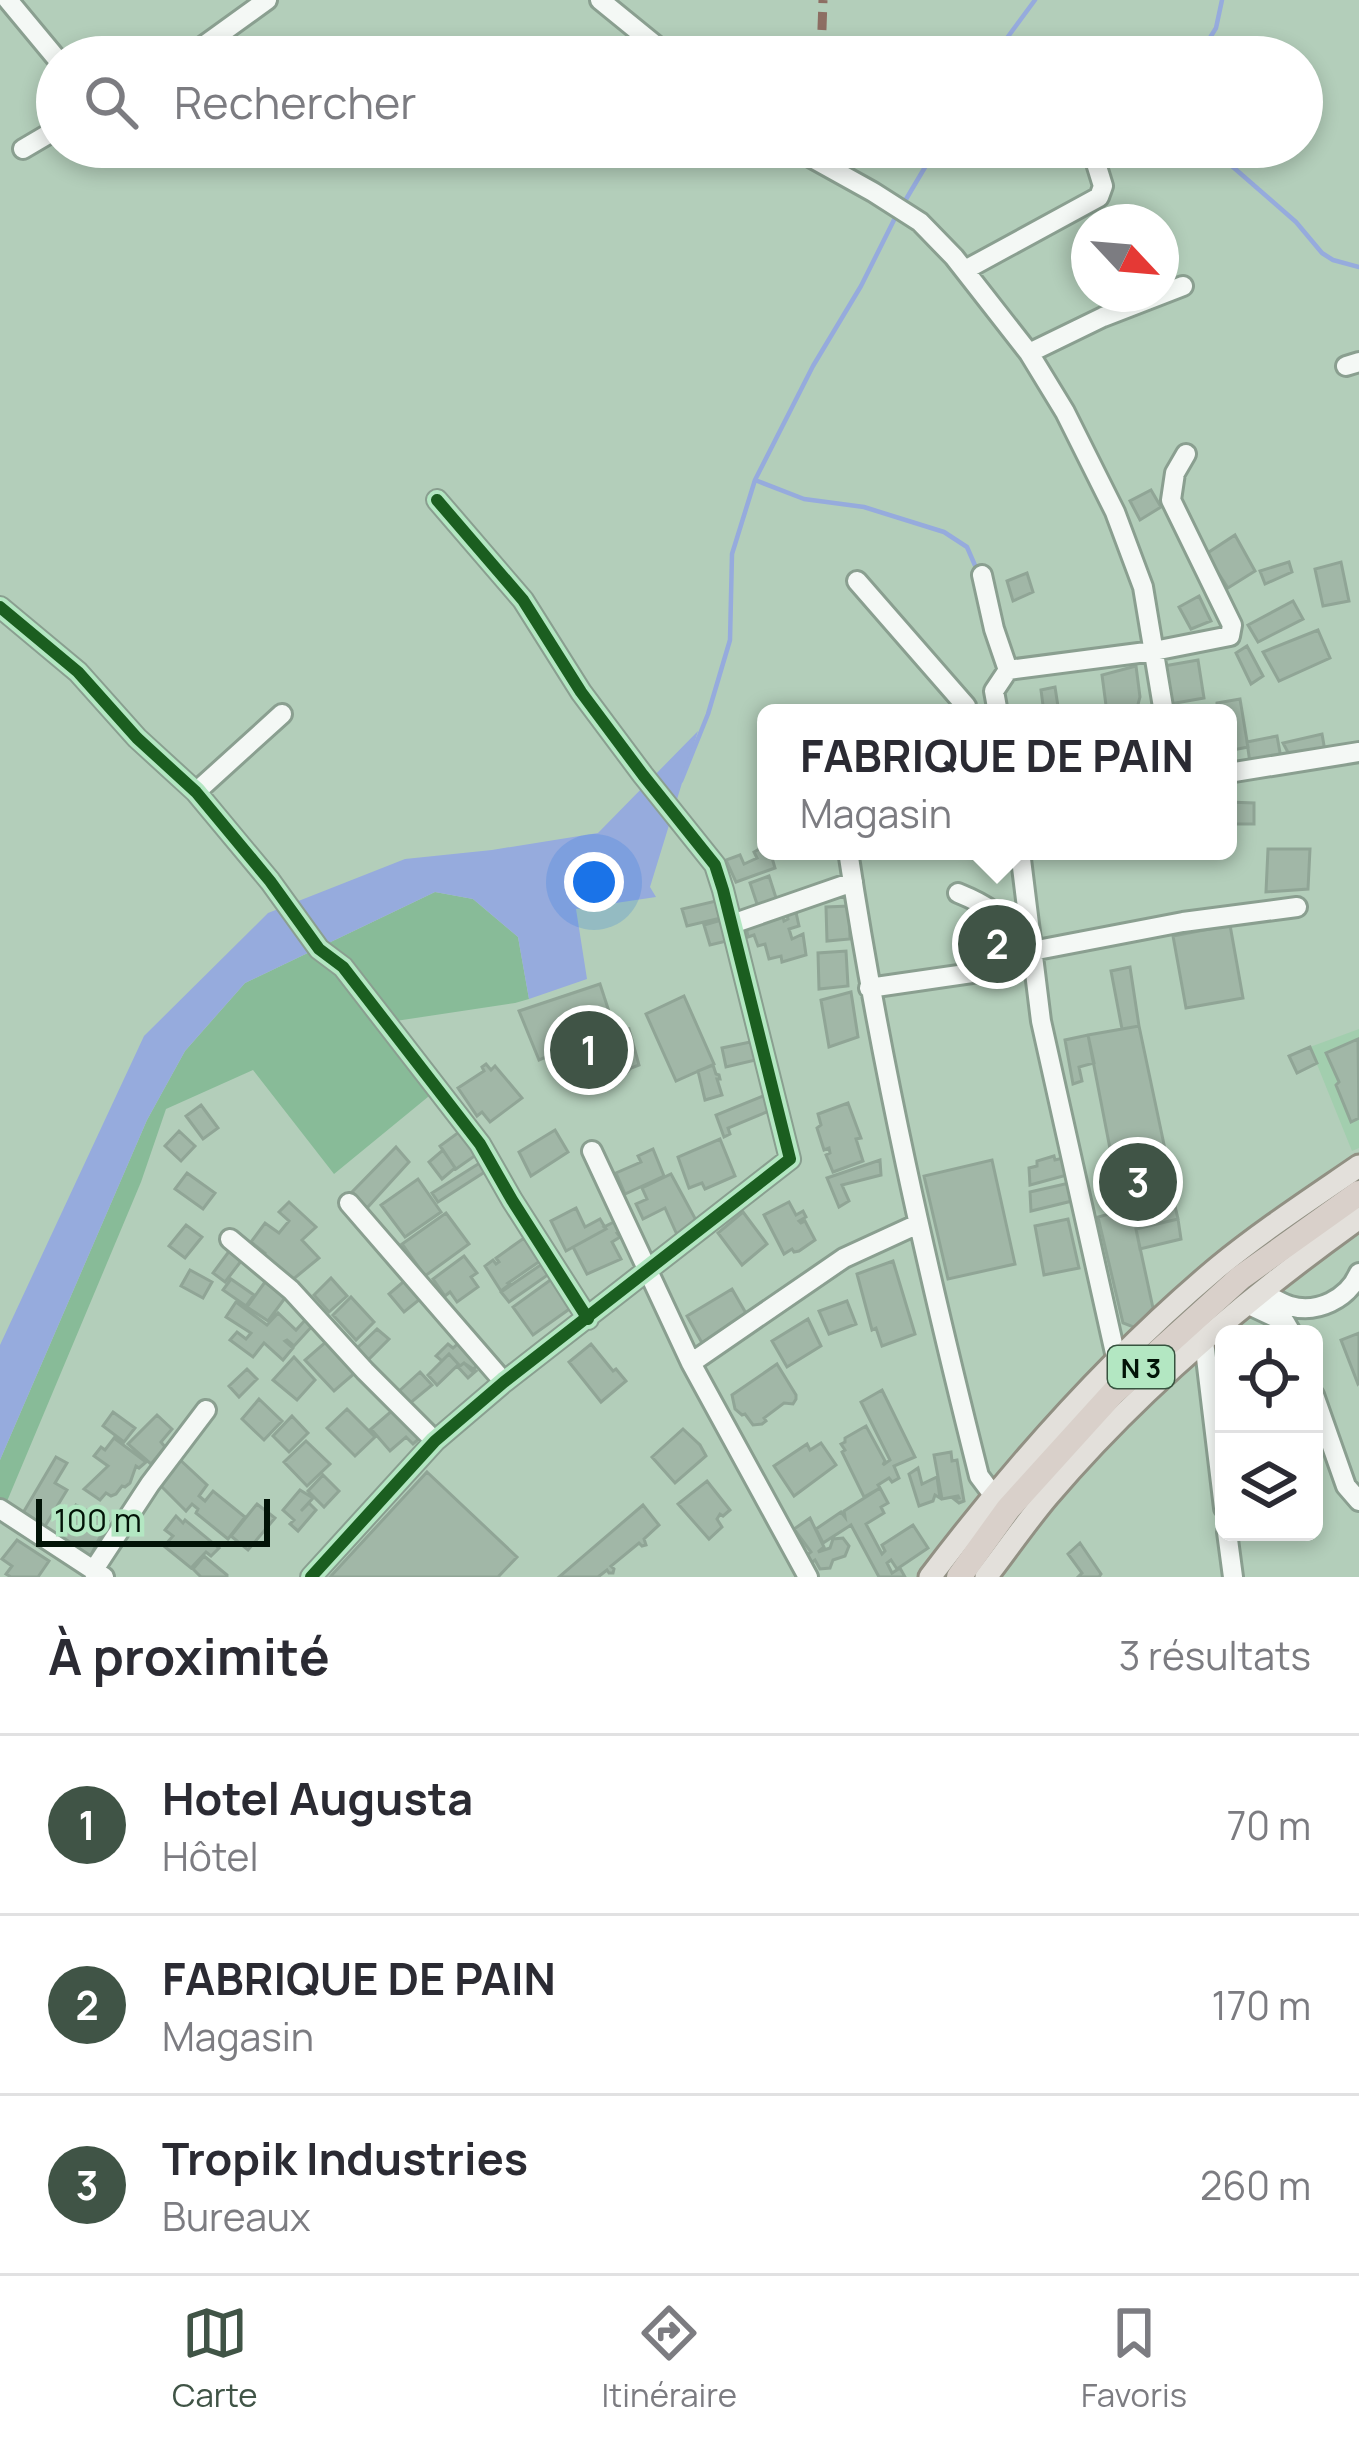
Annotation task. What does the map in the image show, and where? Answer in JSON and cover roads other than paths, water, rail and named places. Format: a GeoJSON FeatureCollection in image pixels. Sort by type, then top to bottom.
{"type":"FeatureCollection","features":[{"type":"Feature","properties":{"kind":"highway","name":"N 3"},"geometry":{"type":"LineString","coordinates":[[959,1577],[1008,1509],[1130,1378],[1240,1278],[1359,1193]]}},
{"type":"Feature","properties":{"kind":"main road"},"geometry":{"type":"LineString","coordinates":[[930,1577],[1052,1428],[1117,1362],[1219,1267],[1359,1166]]}},
{"type":"Feature","properties":{"kind":"main road"},"geometry":{"type":"LineString","coordinates":[[989,1576],[1048,1496],[1160,1379],[1254,1298],[1359,1218]]}},
{"type":"Feature","properties":{"kind":"street"},"geometry":{"type":"LineString","coordinates":[[8,0],[38,36]]}},
{"type":"Feature","properties":{"kind":"street"},"geometry":{"type":"LineString","coordinates":[[217,36],[267,0]]}},
{"type":"Feature","properties":{"kind":"street"},"geometry":{"type":"LineString","coordinates":[[600,0],[644,36]]}},
{"type":"Feature","properties":{"kind":"street"},"geometry":{"type":"LineString","coordinates":[[23,148],[36,141]]}},
{"type":"Feature","properties":{"kind":"street"},"geometry":{"type":"LineString","coordinates":[[830,168],[920,222],[965,270],[1029,353],[1115,512],[1143,587],[1163,704]]}},
{"type":"Feature","properties":{"kind":"street"},"geometry":{"type":"LineString","coordinates":[[965,270],[1099,196],[1103,186],[1097,168]]}},
{"type":"Feature","properties":{"kind":"street"},"geometry":{"type":"LineString","coordinates":[[1029,353],[1183,286]]}},
{"type":"Feature","properties":{"kind":"street"},"geometry":{"type":"LineString","coordinates":[[970,704],[994,691],[1008,670],[1229,636],[1232,625],[1171,500],[1175,473],[1186,454]]}},
{"type":"Feature","properties":{"kind":"street"},"geometry":{"type":"LineString","coordinates":[[311,1577],[435,1441],[790,1160],[715,865],[581,692],[523,600],[436,500]]}},
{"type":"Feature","properties":{"kind":"street"},"geometry":{"type":"LineString","coordinates":[[982,574],[1008,670]]}},
{"type":"Feature","properties":{"kind":"street"},"geometry":{"type":"LineString","coordinates":[[857,581],[954,704]]}},
{"type":"Feature","properties":{"kind":"street"},"geometry":{"type":"LineString","coordinates":[[0,607],[78,672],[137,738],[196,792],[270,880],[319,949],[343,967],[480,1144],[588,1319]]}},
{"type":"Feature","properties":{"kind":"street"},"geometry":{"type":"LineString","coordinates":[[994,691],[996,704]]}},
{"type":"Feature","properties":{"kind":"street"},"geometry":{"type":"LineString","coordinates":[[196,792],[282,714]]}},
{"type":"Feature","properties":{"kind":"street"},"geometry":{"type":"LineString","coordinates":[[1237,772],[1359,752]]}},
{"type":"Feature","properties":{"kind":"street"},"geometry":{"type":"LineString","coordinates":[[849,860],[869,988],[918,1224],[979,1475],[994,1496]]}},
{"type":"Feature","properties":{"kind":"street"},"geometry":{"type":"LineString","coordinates":[[1021,860],[1041,1021],[1117,1362]]}},
{"type":"Feature","properties":{"kind":"street"},"geometry":{"type":"LineString","coordinates":[[732,924],[853,882]]}},
{"type":"Feature","properties":{"kind":"street"},"geometry":{"type":"LineString","coordinates":[[958,893],[986,904],[1016,941],[1032,952]]}},
{"type":"Feature","properties":{"kind":"street"},"geometry":{"type":"LineString","coordinates":[[869,988],[1183,922],[1297,908]]}},
{"type":"Feature","properties":{"kind":"street"},"geometry":{"type":"LineString","coordinates":[[592,1150],[692,1363],[808,1577]]}},
{"type":"Feature","properties":{"kind":"street"},"geometry":{"type":"LineString","coordinates":[[349,1203],[504,1382]]}},
{"type":"Feature","properties":{"kind":"street"},"geometry":{"type":"LineString","coordinates":[[692,1363],[844,1258],[918,1224]]}},
{"type":"Feature","properties":{"kind":"street"},"geometry":{"type":"LineString","coordinates":[[230,1239],[291,1290],[435,1441]]}},
{"type":"Feature","properties":{"kind":"street"},"geometry":{"type":"LineString","coordinates":[[1254,1298],[1311,1309],[1344,1294],[1359,1273]]}},
{"type":"Feature","properties":{"kind":"street"},"geometry":{"type":"LineString","coordinates":[[1254,1298],[1287,1325]]}},
{"type":"Feature","properties":{"kind":"street"},"geometry":{"type":"LineString","coordinates":[[1204,1341],[1215,1433]]}},
{"type":"Feature","properties":{"kind":"street"},"geometry":{"type":"LineString","coordinates":[[0,1509],[99,1574],[150,1484],[206,1410]]}},
{"type":"Feature","properties":{"kind":"street"},"geometry":{"type":"LineString","coordinates":[[1323,1421],[1346,1486],[1359,1501]]}},
{"type":"Feature","properties":{"kind":"street"},"geometry":{"type":"LineString","coordinates":[[1228,1541],[1233,1577]]}},
{"type":"Feature","properties":{"kind":"water"},"geometry":{"type":"Polygon","coordinates":[[[698,731],[650,887],[656,897],[576,909],[587,979],[529,999],[518,937],[473,899],[435,892],[245,983],[185,1051],[147,1120],[0,1460],[0,1345],[144,1036],[268,913],[405,859],[598,833],[698,731]]]}},
{"type":"Feature","properties":{"kind":"waterway"},"geometry":{"type":"LineString","coordinates":[[1008,36],[1035,0]]}},
{"type":"Feature","properties":{"kind":"waterway"},"geometry":{"type":"LineString","coordinates":[[1211,36],[1222,0]]}},
{"type":"Feature","properties":{"kind":"waterway"},"geometry":{"type":"LineString","coordinates":[[902,206],[925,168]]}},
{"type":"Feature","properties":{"kind":"waterway"},"geometry":{"type":"LineString","coordinates":[[1234,168],[1296,222],[1322,253],[1359,267]]}},
{"type":"Feature","properties":{"kind":"waterway"},"geometry":{"type":"LineString","coordinates":[[681,781],[730,640],[732,554],[755,480],[896,216]]}},
{"type":"Feature","properties":{"kind":"waterway"},"geometry":{"type":"LineString","coordinates":[[755,480],[804,499],[864,507],[944,532],[967,547],[977,570]]}},
{"type":"Feature","properties":{"kind":"place","name":"FABRIQUE DE PAIN"},"geometry":{"type":"Point","coordinates":[997,944]}},
{"type":"Feature","properties":{"kind":"place","name":"Hotel Augusta"},"geometry":{"type":"Point","coordinates":[589,1050]}},
{"type":"Feature","properties":{"kind":"place","name":"Tropik Industries"},"geometry":{"type":"Point","coordinates":[1138,1182]}}]}
